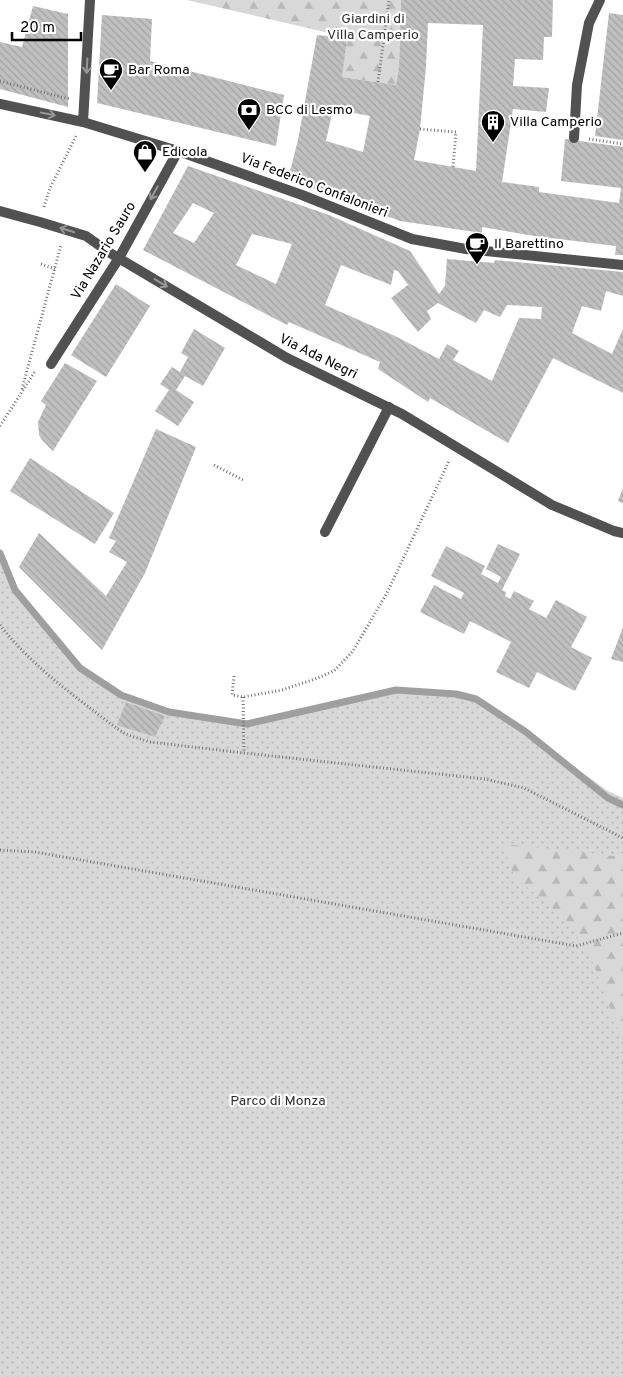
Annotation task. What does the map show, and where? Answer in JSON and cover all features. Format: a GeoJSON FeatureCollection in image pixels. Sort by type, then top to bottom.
{"type":"FeatureCollection","features":[{"type":"Feature","properties":{"kind":"street"},"geometry":{"type":"LineString","coordinates":[[83,122],[90,0]]}},
{"type":"Feature","properties":{"kind":"street"},"geometry":{"type":"LineString","coordinates":[[574,138],[577,85],[589,23],[600,0]]}},
{"type":"Feature","properties":{"kind":"street","name":"Via Federico Confalonieri"},"geometry":{"type":"LineString","coordinates":[[0,104],[83,122],[178,150],[302,195],[412,239],[466,249],[623,266]]}},
{"type":"Feature","properties":{"kind":"street","name":"Via Nazario Sauro"},"geometry":{"type":"LineString","coordinates":[[51,364],[119,258],[178,150]]}},
{"type":"Feature","properties":{"kind":"street","name":"Via Ada Negri"},"geometry":{"type":"LineString","coordinates":[[0,211],[86,236],[119,258],[268,347],[389,407],[552,505],[614,532],[623,533]]}},
{"type":"Feature","properties":{"kind":"street"},"geometry":{"type":"LineString","coordinates":[[325,532],[389,407]]}},
{"type":"Feature","properties":{"kind":"path"},"geometry":{"type":"LineString","coordinates":[[378,82],[389,0]]}},
{"type":"Feature","properties":{"kind":"path"},"geometry":{"type":"LineString","coordinates":[[0,81],[68,98]]}},
{"type":"Feature","properties":{"kind":"path"},"geometry":{"type":"LineString","coordinates":[[46,203],[50,188],[83,122]]}},
{"type":"Feature","properties":{"kind":"path"},"geometry":{"type":"LineString","coordinates":[[420,129],[456,132],[453,167]]}},
{"type":"Feature","properties":{"kind":"path"},"geometry":{"type":"LineString","coordinates":[[574,138],[623,144]]}},
{"type":"Feature","properties":{"kind":"path"},"geometry":{"type":"LineString","coordinates":[[0,426],[20,394],[65,229]]}},
{"type":"Feature","properties":{"kind":"path"},"geometry":{"type":"LineString","coordinates":[[41,264],[55,269]]}},
{"type":"Feature","properties":{"kind":"path"},"geometry":{"type":"LineString","coordinates":[[234,676],[232,696],[243,697],[282,690],[334,671],[353,651],[387,593],[456,447]]}},
{"type":"Feature","properties":{"kind":"path"},"geometry":{"type":"LineString","coordinates":[[214,465],[243,480]]}},
{"type":"Feature","properties":{"kind":"path"},"geometry":{"type":"LineString","coordinates":[[0,625],[55,680],[114,726],[125,733],[150,742],[475,778],[501,783],[524,788],[623,838]]}},
{"type":"Feature","properties":{"kind":"path"},"geometry":{"type":"LineString","coordinates":[[243,697],[244,753]]}},
{"type":"Feature","properties":{"kind":"path"},"geometry":{"type":"LineString","coordinates":[[0,850],[35,852],[576,946],[623,933]]}},
{"type":"Feature","properties":{"kind":"green space","name":"Giardini di Villa Camperio"},"geometry":{"type":"Polygon","coordinates":[[[187,0],[401,0],[399,66],[396,85],[342,77],[346,37],[187,0]]]}},
{"type":"Feature","properties":{"kind":"green space","name":"Parco di Monza"},"geometry":{"type":"Polygon","coordinates":[[[0,553],[15,590],[80,668],[121,695],[169,712],[247,724],[396,690],[456,694],[476,699],[526,732],[608,791],[623,798],[623,1377],[0,1377],[0,553]]]}},
{"type":"Feature","properties":{"kind":"green space"},"geometry":{"type":"Polygon","coordinates":[[[503,844],[623,857],[623,1038],[617,1027],[594,965],[582,945],[566,920],[514,876],[503,844]]]}},
{"type":"Feature","properties":{"kind":"building"},"geometry":{"type":"Polygon","coordinates":[[[401,0],[553,0],[552,37],[544,37],[543,60],[515,59],[513,86],[549,88],[546,112],[513,109],[502,182],[539,187],[539,192],[619,203],[621,188],[561,181],[565,139],[623,147],[623,255],[615,255],[616,246],[534,236],[482,227],[482,233],[400,221],[288,179],[298,140],[317,35],[347,38],[342,77],[396,85],[399,66],[401,0]],[[428,23],[420,129],[414,160],[476,171],[483,25],[428,23]],[[333,109],[326,141],[363,152],[370,116],[333,109]]]}},
{"type":"Feature","properties":{"kind":"building"},"geometry":{"type":"Polygon","coordinates":[[[33,6],[68,14],[68,107],[0,89],[0,42],[22,47],[33,6]]]}},
{"type":"Feature","properties":{"kind":"building"},"geometry":{"type":"Polygon","coordinates":[[[609,13],[623,15],[623,140],[595,136],[609,13]]]}},
{"type":"Feature","properties":{"kind":"building"},"geometry":{"type":"Polygon","coordinates":[[[102,15],[152,19],[150,61],[284,95],[276,146],[97,103],[102,15]]]}},
{"type":"Feature","properties":{"kind":"building"},"geometry":{"type":"Polygon","coordinates":[[[188,166],[329,215],[410,251],[439,294],[445,286],[447,259],[494,263],[495,260],[623,272],[623,296],[606,291],[601,311],[582,306],[572,333],[612,354],[623,329],[623,393],[553,358],[508,443],[430,398],[428,402],[378,369],[380,362],[289,322],[287,325],[143,250],[188,166]],[[193,203],[173,233],[194,243],[214,213],[193,203]],[[252,234],[236,265],[276,284],[292,244],[252,234]],[[341,265],[325,305],[395,336],[439,359],[447,344],[459,351],[453,360],[492,381],[519,318],[541,319],[542,307],[507,305],[500,317],[484,310],[476,323],[438,303],[427,311],[431,319],[418,332],[391,298],[408,285],[398,271],[394,270],[391,285],[341,265]]]}},
{"type":"Feature","properties":{"kind":"building"},"geometry":{"type":"Polygon","coordinates":[[[116,284],[150,306],[106,377],[71,355],[116,284]]]}},
{"type":"Feature","properties":{"kind":"building"},"geometry":{"type":"Polygon","coordinates":[[[194,329],[225,348],[203,386],[185,376],[176,390],[194,402],[178,426],[155,411],[169,390],[160,384],[172,367],[180,372],[188,357],[181,353],[194,329]]]}},
{"type":"Feature","properties":{"kind":"building"},"geometry":{"type":"Polygon","coordinates":[[[65,363],[97,381],[53,451],[39,435],[38,422],[46,405],[41,401],[65,363]]]}},
{"type":"Feature","properties":{"kind":"building"},"geometry":{"type":"Polygon","coordinates":[[[156,429],[196,447],[145,573],[102,650],[19,567],[39,533],[106,596],[127,562],[109,552],[116,541],[109,538],[156,429]]]}},
{"type":"Feature","properties":{"kind":"building"},"geometry":{"type":"Polygon","coordinates":[[[30,458],[114,513],[95,544],[10,491],[30,458]]]}},
{"type":"Feature","properties":{"kind":"building"},"geometry":{"type":"Polygon","coordinates":[[[623,488],[623,503],[618,501],[623,488]]]}},
{"type":"Feature","properties":{"kind":"building"},"geometry":{"type":"Polygon","coordinates":[[[498,544],[520,554],[502,590],[506,592],[505,596],[510,599],[514,591],[534,601],[529,609],[546,618],[556,600],[587,617],[571,647],[592,658],[575,691],[537,672],[529,688],[496,672],[511,642],[470,621],[464,634],[420,612],[434,585],[461,599],[464,593],[431,576],[446,546],[485,566],[481,574],[498,583],[501,577],[486,569],[498,544]]]}},
{"type":"Feature","properties":{"kind":"building"},"geometry":{"type":"Polygon","coordinates":[[[623,627],[623,662],[611,659],[623,627]]]}},
{"type":"Feature","properties":{"kind":"building"},"geometry":{"type":"Polygon","coordinates":[[[126,702],[165,716],[155,737],[117,725],[126,702]]]}},
{"type":"Feature","properties":{"kind":"waterway"},"geometry":{"type":"LineString","coordinates":[[0,553],[15,590],[80,668],[121,695],[169,712],[247,724],[396,690],[456,694],[476,699],[526,732],[608,798],[623,805]]}},
{"type":"Feature","properties":{"kind":"place","name":"Bar Roma"},"geometry":{"type":"Point","coordinates":[111,91]}},
{"type":"Feature","properties":{"kind":"place","name":"BCC di Lesmo"},"geometry":{"type":"Point","coordinates":[249,131]}},
{"type":"Feature","properties":{"kind":"place","name":"Villa Camperio"},"geometry":{"type":"Point","coordinates":[493,143]}},
{"type":"Feature","properties":{"kind":"place","name":"Edicola"},"geometry":{"type":"Point","coordinates":[145,173]}},
{"type":"Feature","properties":{"kind":"place","name":"Il Barettino"},"geometry":{"type":"Point","coordinates":[477,265]}}]}
